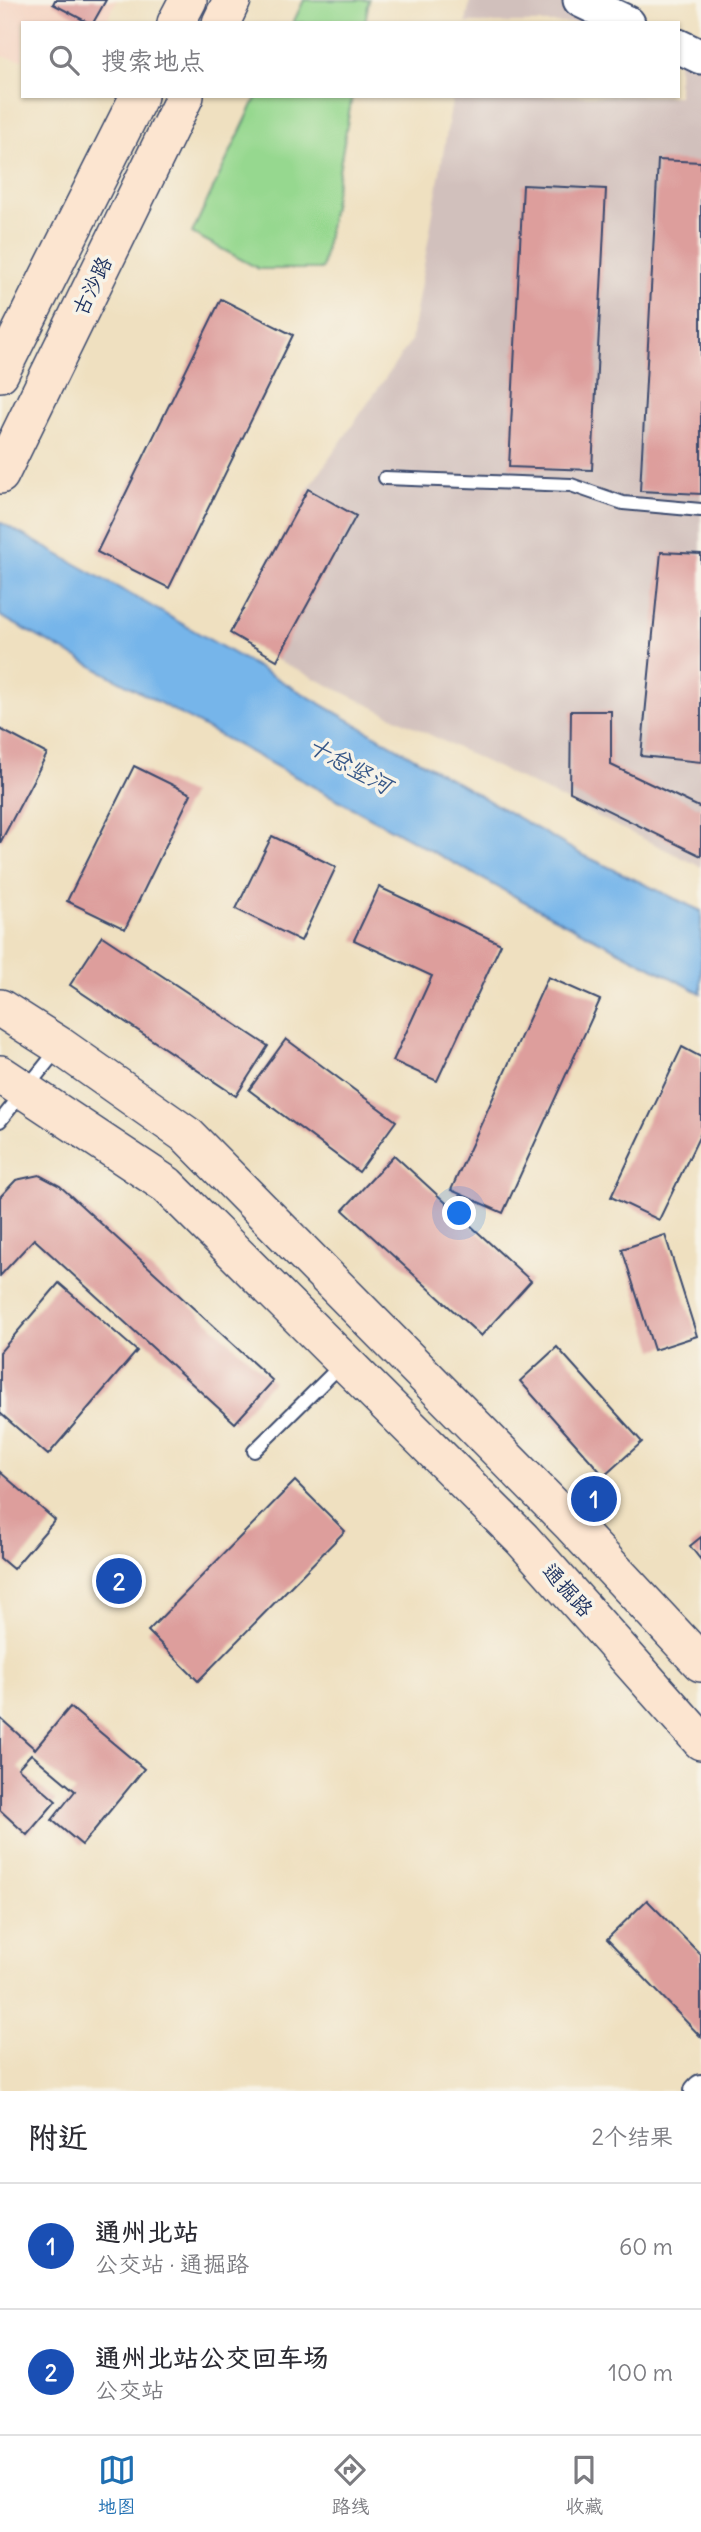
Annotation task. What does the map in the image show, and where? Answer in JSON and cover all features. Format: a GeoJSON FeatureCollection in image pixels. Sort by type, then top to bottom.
{"type":"FeatureCollection","features":[{"type":"Feature","properties":{"kind":"main road"},"geometry":{"type":"LineString","coordinates":[[177,21],[188,0]]}},
{"type":"Feature","properties":{"kind":"main road"},"geometry":{"type":"LineString","coordinates":[[222,21],[232,0]]}},
{"type":"Feature","properties":{"kind":"main road","name":"古沙路"},"geometry":{"type":"LineString","coordinates":[[0,373],[138,98]]}},
{"type":"Feature","properties":{"kind":"main road","name":"古沙路"},"geometry":{"type":"LineString","coordinates":[[3,469],[184,98]]}},
{"type":"Feature","properties":{"kind":"main road"},"geometry":{"type":"LineString","coordinates":[[0,1009],[60,1046],[188,1136],[572,1525],[701,1663]]}},
{"type":"Feature","properties":{"kind":"main road","name":"通掘路"},"geometry":{"type":"LineString","coordinates":[[12,1081],[167,1185],[522,1539],[701,1741]]}},
{"type":"Feature","properties":{"kind":"street"},"geometry":{"type":"LineString","coordinates":[[580,0],[624,21]]}},
{"type":"Feature","properties":{"kind":"street"},"geometry":{"type":"LineString","coordinates":[[680,47],[701,57]]}},
{"type":"Feature","properties":{"kind":"lane"},"geometry":{"type":"LineString","coordinates":[[386,478],[571,485],[623,503],[701,510]]}},
{"type":"Feature","properties":{"kind":"lane"},"geometry":{"type":"LineString","coordinates":[[0,1121],[12,1081],[60,1046]]}},
{"type":"Feature","properties":{"kind":"lane"},"geometry":{"type":"LineString","coordinates":[[254,1451],[344,1362]]}},
{"type":"Feature","properties":{"kind":"shaded area"},"geometry":{"type":"Polygon","coordinates":[[[0,0],[117,0],[106,21],[21,21],[21,60],[0,56],[0,0]]]}},
{"type":"Feature","properties":{"kind":"shaded area"},"geometry":{"type":"Polygon","coordinates":[[[470,0],[580,0],[624,21],[466,21],[470,0]]]}},
{"type":"Feature","properties":{"kind":"shaded area"},"geometry":{"type":"Polygon","coordinates":[[[680,47],[701,57],[701,867],[277,660],[230,633],[308,489],[411,341],[453,98],[680,98],[680,47]]]}},
{"type":"Feature","properties":{"kind":"green space"},"geometry":{"type":"Polygon","coordinates":[[[304,0],[369,0],[365,21],[294,21],[304,0]]]}},
{"type":"Feature","properties":{"kind":"green space"},"geometry":{"type":"Polygon","coordinates":[[[256,98],[352,98],[322,269],[259,269],[192,233],[256,98]]]}},
{"type":"Feature","properties":{"kind":"water","name":"十总竖河"},"geometry":{"type":"Polygon","coordinates":[[[0,522],[146,603],[581,854],[701,911],[701,993],[551,916],[0,616],[0,522]]]}},
{"type":"Feature","properties":{"kind":"building"},"geometry":{"type":"Polygon","coordinates":[[[55,0],[106,0],[94,21],[85,21],[53,4],[55,0]]]}},
{"type":"Feature","properties":{"kind":"building"},"geometry":{"type":"Polygon","coordinates":[[[658,160],[701,162],[701,494],[640,491],[658,160]]]}},
{"type":"Feature","properties":{"kind":"building"},"geometry":{"type":"Polygon","coordinates":[[[523,185],[606,189],[592,470],[509,467],[523,185]]]}},
{"type":"Feature","properties":{"kind":"building"},"geometry":{"type":"Polygon","coordinates":[[[221,299],[293,335],[169,588],[97,552],[221,299]]]}},
{"type":"Feature","properties":{"kind":"building"},"geometry":{"type":"Polygon","coordinates":[[[308,489],[356,516],[277,660],[230,633],[308,489]]]}},
{"type":"Feature","properties":{"kind":"building"},"geometry":{"type":"Polygon","coordinates":[[[661,552],[701,554],[701,762],[641,756],[661,552]]]}},
{"type":"Feature","properties":{"kind":"building"},"geometry":{"type":"Polygon","coordinates":[[[571,711],[611,711],[611,765],[701,808],[701,856],[570,792],[571,711]]]}},
{"type":"Feature","properties":{"kind":"building"},"geometry":{"type":"Polygon","coordinates":[[[0,729],[47,754],[0,843],[0,729]]]}},
{"type":"Feature","properties":{"kind":"building"},"geometry":{"type":"Polygon","coordinates":[[[134,766],[191,794],[125,929],[67,901],[134,766]]]}},
{"type":"Feature","properties":{"kind":"building"},"geometry":{"type":"Polygon","coordinates":[[[272,836],[336,867],[301,941],[236,909],[272,836]]]}},
{"type":"Feature","properties":{"kind":"building"},"geometry":{"type":"Polygon","coordinates":[[[379,887],[501,944],[437,1081],[393,1061],[432,976],[354,940],[379,887]]]}},
{"type":"Feature","properties":{"kind":"building"},"geometry":{"type":"Polygon","coordinates":[[[102,936],[268,1046],[236,1096],[70,985],[102,936]]]}},
{"type":"Feature","properties":{"kind":"building"},"geometry":{"type":"Polygon","coordinates":[[[548,977],[600,1000],[503,1213],[451,1190],[548,977]]]}},
{"type":"Feature","properties":{"kind":"building"},"geometry":{"type":"Polygon","coordinates":[[[286,1039],[396,1121],[359,1172],[249,1090],[286,1039]]]}},
{"type":"Feature","properties":{"kind":"building"},"geometry":{"type":"Polygon","coordinates":[[[682,1047],[701,1057],[701,1133],[659,1220],[611,1197],[682,1047]]]}},
{"type":"Feature","properties":{"kind":"building"},"geometry":{"type":"Polygon","coordinates":[[[394,1155],[531,1281],[481,1336],[343,1210],[394,1155]]]}},
{"type":"Feature","properties":{"kind":"building"},"geometry":{"type":"Polygon","coordinates":[[[39,1175],[60,1186],[273,1381],[235,1423],[34,1239],[0,1276],[0,1197],[16,1180],[39,1175]]]}},
{"type":"Feature","properties":{"kind":"building"},"geometry":{"type":"Polygon","coordinates":[[[665,1235],[697,1336],[654,1350],[622,1249],[665,1235]]]}},
{"type":"Feature","properties":{"kind":"building"},"geometry":{"type":"Polygon","coordinates":[[[59,1283],[137,1351],[48,1455],[0,1413],[0,1352],[59,1283]]]}},
{"type":"Feature","properties":{"kind":"building"},"geometry":{"type":"Polygon","coordinates":[[[557,1347],[642,1442],[604,1476],[520,1381],[557,1347]]]}},
{"type":"Feature","properties":{"kind":"building"},"geometry":{"type":"Polygon","coordinates":[[[0,1472],[55,1520],[13,1569],[0,1558],[0,1472]]]}},
{"type":"Feature","properties":{"kind":"building"},"geometry":{"type":"Polygon","coordinates":[[[295,1481],[345,1531],[198,1681],[148,1631],[295,1481]]]}},
{"type":"Feature","properties":{"kind":"building"},"geometry":{"type":"Polygon","coordinates":[[[701,1537],[701,1560],[690,1546],[701,1537]]]}},
{"type":"Feature","properties":{"kind":"building"},"geometry":{"type":"Polygon","coordinates":[[[70,1707],[144,1769],[82,1845],[52,1820],[75,1791],[31,1754],[18,1768],[56,1801],[27,1835],[0,1810],[0,1718],[35,1749],[70,1707]]]}},
{"type":"Feature","properties":{"kind":"building"},"geometry":{"type":"Polygon","coordinates":[[[647,1900],[701,1955],[701,2037],[607,1939],[647,1900]]]}},
{"type":"Feature","properties":{"kind":"place","name":"通州北站"},"geometry":{"type":"Point","coordinates":[594,1499]}},
{"type":"Feature","properties":{"kind":"place","name":"通州北站公交回车场"},"geometry":{"type":"Point","coordinates":[119,1581]}}]}
